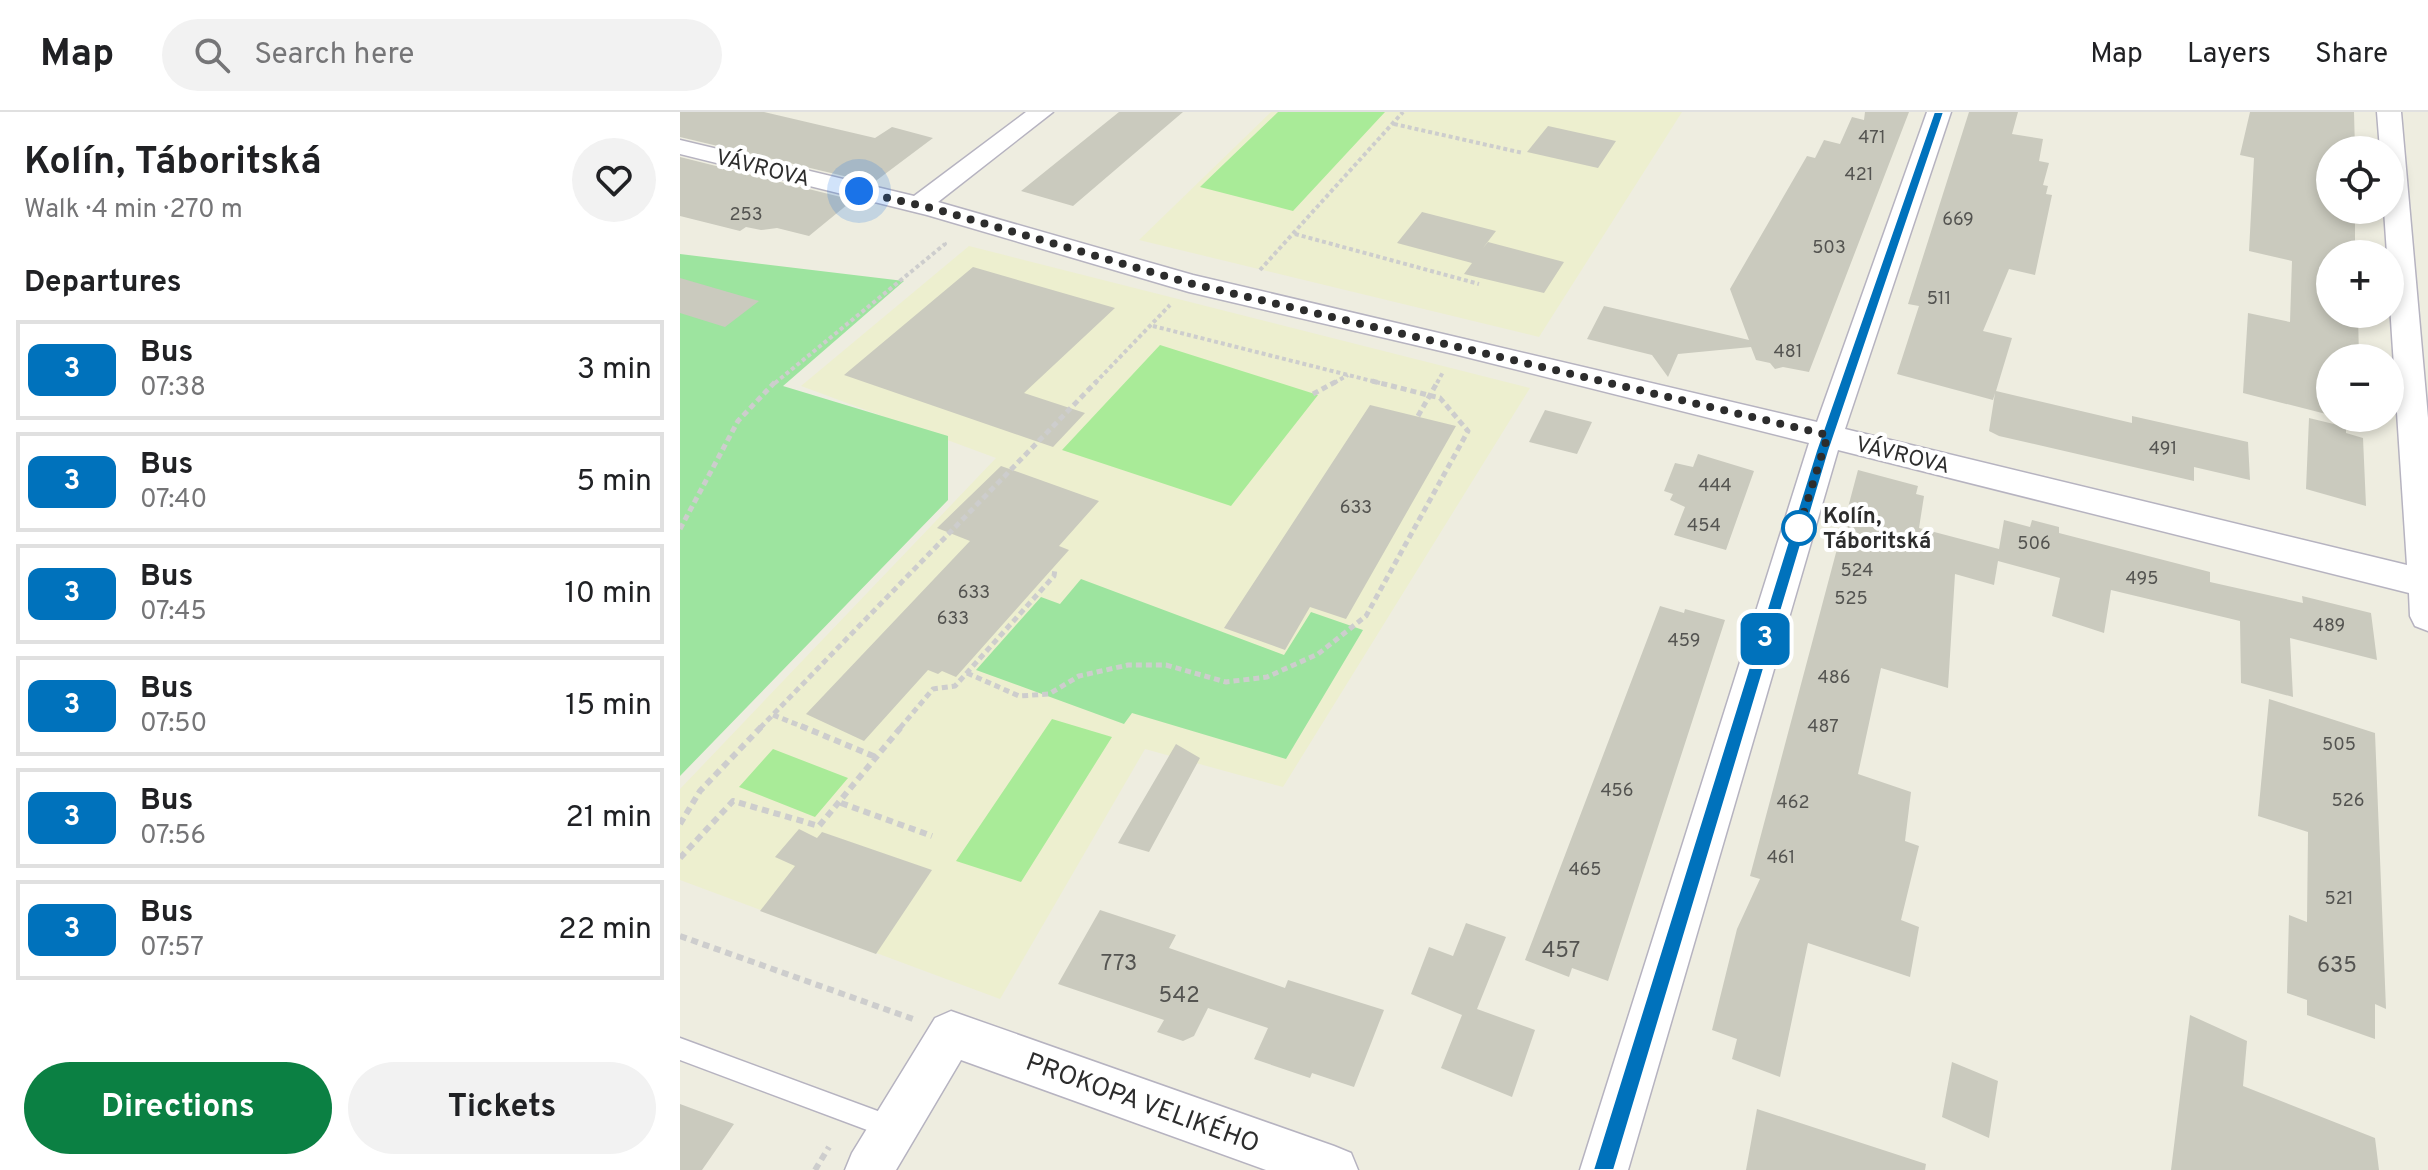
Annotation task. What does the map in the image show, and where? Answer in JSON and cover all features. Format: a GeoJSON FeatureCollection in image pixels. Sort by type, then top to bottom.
{"type":"FeatureCollection","features":[{"type":"Feature","properties":{"kind":"street"},"geometry":{"type":"LineString","coordinates":[[918,205],[1041,112]]}},
{"type":"Feature","properties":{"kind":"street"},"geometry":{"type":"LineString","coordinates":[[1604,1170],[1828,435],[1939,112]]}},
{"type":"Feature","properties":{"kind":"street"},"geometry":{"type":"LineString","coordinates":[[2389,112],[2427,594]]}},
{"type":"Feature","properties":{"kind":"street","name":"VÁVROVA"},"geometry":{"type":"LineString","coordinates":[[680,147],[918,205],[1189,283],[1828,435],[2427,594]]}},
{"type":"Feature","properties":{"kind":"street"},"geometry":{"type":"LineString","coordinates":[[869,1170],[951,1034]]}},
{"type":"Feature","properties":{"kind":"street","name":"PROKOPA VELIKÉHO"},"geometry":{"type":"LineString","coordinates":[[951,1034],[1334,1170]]}},
{"type":"Feature","properties":{"kind":"lane"},"geometry":{"type":"LineString","coordinates":[[680,1049],[894,1128]]}},
{"type":"Feature","properties":{"kind":"path"},"geometry":{"type":"LineString","coordinates":[[1254,277],[1403,112]]}},
{"type":"Feature","properties":{"kind":"path"},"geometry":{"type":"LineString","coordinates":[[1393,123],[1523,153]]}},
{"type":"Feature","properties":{"kind":"path"},"geometry":{"type":"LineString","coordinates":[[1295,234],[1479,284]]}},
{"type":"Feature","properties":{"kind":"path"},"geometry":{"type":"LineString","coordinates":[[680,529],[738,421],[784,373],[945,244],[939,235]]}},
{"type":"Feature","properties":{"kind":"path"},"geometry":{"type":"LineString","coordinates":[[680,824],[700,791],[1174,301]]}},
{"type":"Feature","properties":{"kind":"path"},"geometry":{"type":"LineString","coordinates":[[967,673],[1019,696],[1049,694],[1079,676],[1128,665],[1166,665],[1226,682],[1267,677],[1318,654],[1366,616],[1468,431],[1440,398],[1153,326]]}},
{"type":"Feature","properties":{"kind":"path"},"geometry":{"type":"LineString","coordinates":[[1418,416],[1445,370]]}},
{"type":"Feature","properties":{"kind":"path"},"geometry":{"type":"LineString","coordinates":[[1313,394],[1349,375]]}},
{"type":"Feature","properties":{"kind":"path"},"geometry":{"type":"LineString","coordinates":[[680,858],[733,801],[819,826],[933,689],[955,686],[1054,576],[1055,569]]}},
{"type":"Feature","properties":{"kind":"path"},"geometry":{"type":"LineString","coordinates":[[773,715],[878,758]]}},
{"type":"Feature","properties":{"kind":"path"},"geometry":{"type":"LineString","coordinates":[[841,803],[932,836]]}},
{"type":"Feature","properties":{"kind":"path"},"geometry":{"type":"LineString","coordinates":[[680,936],[951,1034]]}},
{"type":"Feature","properties":{"kind":"shaded area"},"geometry":{"type":"Polygon","coordinates":[[[1271,112],[1682,112],[1539,337],[1139,240],[1271,112]]]}},
{"type":"Feature","properties":{"kind":"shaded area"},"geometry":{"type":"Polygon","coordinates":[[[969,246],[1530,388],[1283,787],[1145,749],[1000,999],[680,880],[680,789],[996,458],[801,386],[969,246]]]}},
{"type":"Feature","properties":{"kind":"green space"},"geometry":{"type":"Polygon","coordinates":[[[1278,112],[1385,112],[1293,211],[1200,187],[1278,112]]]}},
{"type":"Feature","properties":{"kind":"green space"},"geometry":{"type":"Polygon","coordinates":[[[680,254],[904,281],[783,386],[948,436],[948,500],[680,776],[680,254]]]}},
{"type":"Feature","properties":{"kind":"green space"},"geometry":{"type":"Polygon","coordinates":[[[1160,345],[1318,395],[1231,506],[1062,450],[1160,345]]]}},
{"type":"Feature","properties":{"kind":"green space"},"geometry":{"type":"Polygon","coordinates":[[[1081,579],[1284,655],[1311,612],[1363,630],[1286,759],[1132,713],[1124,724],[976,670],[1041,597],[1060,604],[1081,579]]]}},
{"type":"Feature","properties":{"kind":"green space"},"geometry":{"type":"Polygon","coordinates":[[[1052,719],[1112,737],[1021,882],[956,861],[1052,719]]]}},
{"type":"Feature","properties":{"kind":"green space"},"geometry":{"type":"Polygon","coordinates":[[[773,749],[848,778],[815,817],[739,787],[773,749]]]}},
{"type":"Feature","properties":{"kind":"building"},"geometry":{"type":"Polygon","coordinates":[[[680,112],[764,112],[875,138],[892,127],[933,138],[873,183],[680,137],[680,112]]]}},
{"type":"Feature","properties":{"kind":"building"},"geometry":{"type":"Polygon","coordinates":[[[1119,112],[1183,112],[1073,206],[1021,191],[1119,112]]]}},
{"type":"Feature","properties":{"kind":"building"},"geometry":{"type":"Polygon","coordinates":[[[1865,112],[1909,112],[1809,372],[1783,367],[1775,369],[1770,363],[1756,360],[1751,347],[1678,354],[1668,377],[1652,355],[1587,339],[1604,306],[1749,340],[1730,289],[1807,156],[1815,158],[1824,140],[1840,144],[1852,117],[1864,120],[1865,112]]]}},
{"type":"Feature","properties":{"kind":"building"},"geometry":{"type":"Polygon","coordinates":[[[1969,112],[2018,112],[2012,134],[2043,139],[2039,161],[2049,163],[2043,185],[2048,186],[2046,194],[2052,195],[2035,275],[2009,269],[1983,331],[2012,338],[1996,391],[2132,423],[2132,416],[2248,442],[2250,480],[2194,467],[2194,481],[1999,436],[1989,431],[1995,393],[1993,400],[1897,374],[1919,306],[1908,304],[1969,112]]]}},
{"type":"Feature","properties":{"kind":"building"},"geometry":{"type":"Polygon","coordinates":[[[2250,112],[2354,112],[2355,136],[2316,136],[2316,224],[2355,224],[2355,240],[2316,240],[2316,328],[2358,328],[2359,344],[2316,344],[2316,411],[2243,393],[2248,313],[2290,322],[2292,261],[2249,251],[2254,158],[2240,155],[2250,112]]]}},
{"type":"Feature","properties":{"kind":"building"},"geometry":{"type":"Polygon","coordinates":[[[1548,126],[1616,141],[1598,168],[1527,152],[1548,126]]]}},
{"type":"Feature","properties":{"kind":"building"},"geometry":{"type":"Polygon","coordinates":[[[680,157],[853,200],[809,236],[777,228],[761,230],[746,227],[740,231],[680,216],[680,157]]]}},
{"type":"Feature","properties":{"kind":"building"},"geometry":{"type":"Polygon","coordinates":[[[1422,212],[1496,231],[1483,248],[1488,242],[1564,262],[1544,293],[1464,274],[1472,263],[1397,243],[1422,212]]]}},
{"type":"Feature","properties":{"kind":"building"},"geometry":{"type":"Polygon","coordinates":[[[973,267],[1115,308],[1024,393],[1085,413],[1053,447],[844,375],[973,267]]]}},
{"type":"Feature","properties":{"kind":"building"},"geometry":{"type":"Polygon","coordinates":[[[680,278],[759,301],[725,327],[680,313],[680,278]]]}},
{"type":"Feature","properties":{"kind":"building"},"geometry":{"type":"Polygon","coordinates":[[[1370,405],[1456,426],[1346,619],[1310,607],[1285,650],[1224,628],[1370,405]]]}},
{"type":"Feature","properties":{"kind":"building"},"geometry":{"type":"Polygon","coordinates":[[[1545,410],[1592,422],[1577,454],[1529,442],[1545,410]]]}},
{"type":"Feature","properties":{"kind":"building"},"geometry":{"type":"Polygon","coordinates":[[[2309,418],[2316,420],[2316,432],[2346,432],[2363,438],[2366,506],[2306,489],[2309,418]]]}},
{"type":"Feature","properties":{"kind":"building"},"geometry":{"type":"Polygon","coordinates":[[[1698,454],[1754,471],[1726,550],[1674,535],[1685,507],[1670,500],[1673,494],[1664,491],[1675,463],[1693,467],[1698,454]]]}},
{"type":"Feature","properties":{"kind":"building"},"geometry":{"type":"Polygon","coordinates":[[[1001,466],[1099,501],[1059,546],[1069,550],[956,677],[942,671],[938,674],[928,670],[864,741],[806,714],[970,541],[937,528],[1001,466]]]}},
{"type":"Feature","properties":{"kind":"building"},"geometry":{"type":"Polygon","coordinates":[[[1858,470],[1918,486],[1916,494],[1924,496],[1919,528],[1999,549],[2004,520],[2030,527],[2032,520],[2059,527],[2059,533],[2210,572],[2210,582],[2303,603],[2302,596],[2371,613],[2377,660],[2290,638],[2293,697],[2241,683],[2240,621],[2111,590],[2104,633],[2052,616],[2060,578],[1998,561],[1994,585],[1955,574],[1948,688],[1881,668],[1858,774],[1911,792],[1905,841],[1919,846],[1901,920],[1919,927],[1910,977],[1808,943],[1780,1077],[1732,1059],[1737,1039],[1712,1030],[1737,929],[1760,879],[1750,876],[1858,470]]]}},
{"type":"Feature","properties":{"kind":"building"},"geometry":{"type":"Polygon","coordinates":[[[1660,606],[1725,620],[1608,981],[1572,968],[1569,977],[1525,960],[1660,606]]]}},
{"type":"Feature","properties":{"kind":"building"},"geometry":{"type":"Polygon","coordinates":[[[2269,699],[2375,733],[2386,1009],[2375,1004],[2375,1039],[2307,1015],[2307,1000],[2287,993],[2289,915],[2307,922],[2308,832],[2258,816],[2269,699]]]}},
{"type":"Feature","properties":{"kind":"building"},"geometry":{"type":"Polygon","coordinates":[[[1176,744],[1200,758],[1149,852],[1118,843],[1176,744]]]}},
{"type":"Feature","properties":{"kind":"building"},"geometry":{"type":"Polygon","coordinates":[[[799,829],[817,838],[822,832],[932,870],[876,954],[760,911],[795,866],[775,857],[799,829]]]}},
{"type":"Feature","properties":{"kind":"building"},"geometry":{"type":"Polygon","coordinates":[[[1100,910],[1176,935],[1169,948],[1285,988],[1288,980],[1384,1010],[1354,1087],[1312,1073],[1310,1078],[1254,1059],[1268,1028],[1208,1008],[1194,1036],[1183,1041],[1157,1032],[1164,1020],[1058,984],[1100,910]]]}},
{"type":"Feature","properties":{"kind":"building"},"geometry":{"type":"Polygon","coordinates":[[[1466,923],[1506,937],[1477,1009],[1535,1030],[1512,1097],[1441,1068],[1462,1015],[1411,994],[1429,947],[1453,956],[1466,923]]]}},
{"type":"Feature","properties":{"kind":"building"},"geometry":{"type":"Polygon","coordinates":[[[2190,1015],[2247,1041],[2243,1086],[2375,1138],[2379,1170],[2171,1170],[2190,1015]]]}},
{"type":"Feature","properties":{"kind":"building"},"geometry":{"type":"Polygon","coordinates":[[[1952,1062],[1998,1081],[1989,1138],[1942,1117],[1952,1062]]]}},
{"type":"Feature","properties":{"kind":"building"},"geometry":{"type":"Polygon","coordinates":[[[680,1104],[734,1124],[702,1170],[680,1170],[680,1104]]]}},
{"type":"Feature","properties":{"kind":"building"},"geometry":{"type":"Polygon","coordinates":[[[1757,1109],[1926,1164],[1925,1170],[1746,1170],[1757,1109]]]}},
{"type":"Feature","properties":{"kind":"bus line","name":"3"},"geometry":{"type":"LineString","coordinates":[[1604,1170],[1822,451],[1939,112]]}},
{"type":"Feature","properties":{"kind":"place","name":"Kolín, Táboritská"},"geometry":{"type":"Point","coordinates":[1799,528]}},
{"type":"Feature","properties":{"kind":"route"},"geometry":{"type":"LineString","coordinates":[[859,191],[935,209],[1189,283],[1828,435],[1795,541],[1799,528]]}}]}
